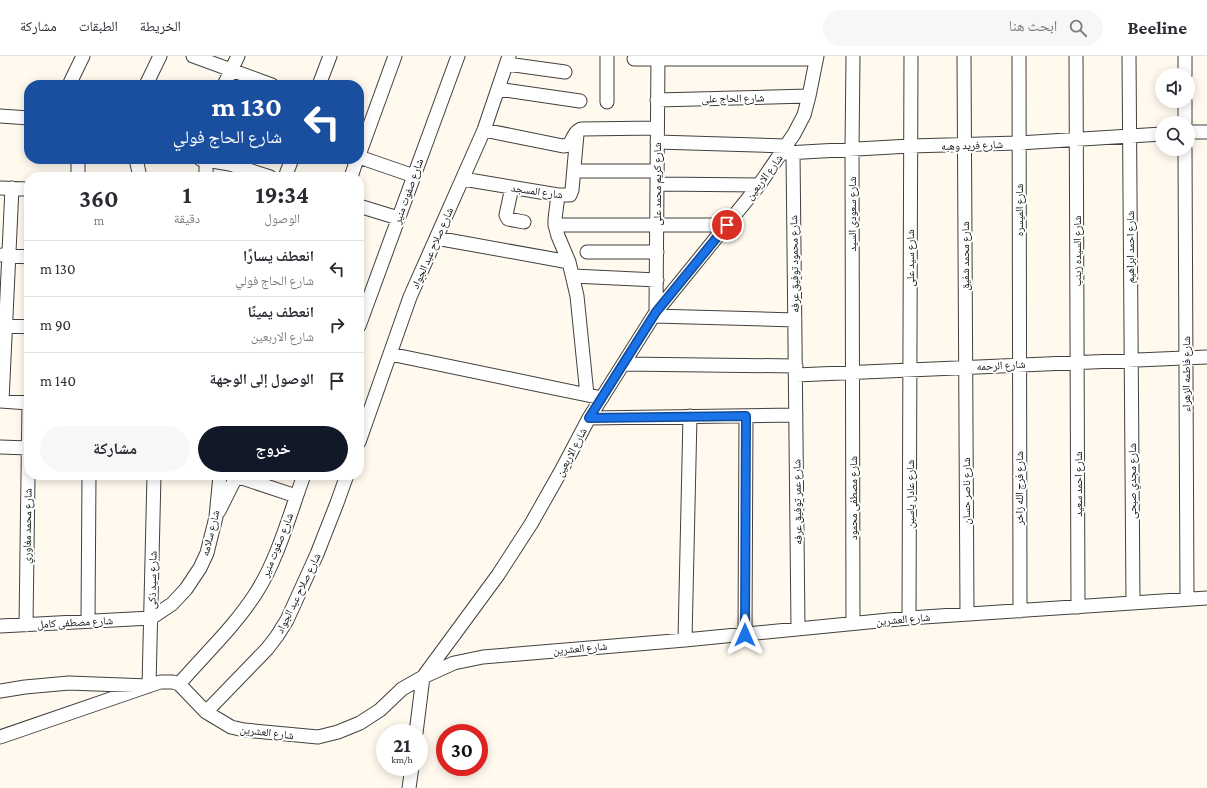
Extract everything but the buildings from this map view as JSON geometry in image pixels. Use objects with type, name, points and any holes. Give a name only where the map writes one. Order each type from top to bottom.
[{"type":"street","points":[[71,80],[83,56]]},
{"type":"street","points":[[148,80],[160,56]]},
{"type":"street","points":[[192,56],[257,80]]},
{"type":"street","points":[[226,80],[238,56]]},
{"type":"street","points":[[321,80],[330,56]]},
{"type":"street","points":[[364,141],[396,56]]},
{"type":"street","name":"شارع صفوت منير","points":[[364,312],[458,56]]},
{"type":"street","points":[[606,102],[607,56]]},
{"type":"street","name":"شارع سعودى السيد","points":[[852,372],[853,56]]},
{"type":"street","name":"شارع سيد على","points":[[910,370],[911,56]]},
{"type":"street","name":"شارع محمد شفيق","points":[[964,56],[966,367]]},
{"type":"street","name":"شارع الميسره","points":[[1019,56],[1019,364]]},
{"type":"street","name":"شارع السيده زينب","points":[[1076,56],[1077,362]]},
{"type":"street","name":"شارع احمد ابراهيم","points":[[1129,56],[1131,359]]},
{"type":"street","points":[[1185,56],[1185,68]]},
{"type":"street","points":[[634,59],[816,57]]},
{"type":"street","name":"شارع الاربعين","points":[[417,724],[423,677],[498,575],[531,524],[561,472],[589,418],[622,364],[655,314],[787,151],[804,115],[810,96],[816,57]]},
{"type":"street","name":"شارع كريم محمد على","points":[[655,314],[657,280],[658,58]]},
{"type":"street","points":[[508,60],[565,72]]},
{"type":"street","name":"شارع صلاح عبد الجواد","points":[[364,428],[410,297],[484,130],[508,60]]},
{"type":"street","points":[[498,89],[580,101]]},
{"type":"street","name":"شارع الحاج على","points":[[658,100],[810,96]]},
{"type":"street","points":[[0,116],[24,118]]},
{"type":"street","points":[[484,130],[563,146],[569,145],[578,130],[581,129],[657,128]]},
{"type":"street","name":"شارع المسجد","points":[[463,179],[570,195],[572,193],[578,130]]},
{"type":"street","points":[[1195,132],[1207,132]]},
{"type":"street","name":"شارع فريد وهبه","points":[[657,142],[787,151],[852,150],[910,146],[1019,143],[1155,134]]},
{"type":"street","name":"شارع محمود توفيق عرفه","points":[[787,151],[796,371]]},
{"type":"street","name":"شارع فاطمه الزهراء","points":[[1185,156],[1187,599]]},
{"type":"street","points":[[364,159],[414,176]]},
{"type":"street","points":[[230,164],[255,172]]},
{"type":"street","points":[[574,171],[759,185]]},
{"type":"street","points":[[512,187],[506,215],[508,219],[524,222]]},
{"type":"street","points":[[24,189],[6,188],[1,401],[24,403]]},
{"type":"street","points":[[558,194],[555,225],[569,262],[577,296],[587,395]]},
{"type":"street","points":[[364,208],[398,218]]},
{"type":"street","points":[[555,225],[727,225]]},
{"type":"street","points":[[436,238],[569,262]]},
{"type":"street","points":[[587,252],[657,252]]},
{"type":"street","points":[[5,255],[24,257]]},
{"type":"street","points":[[573,276],[657,280]]},
{"type":"street","points":[[655,314],[795,320]]},
{"type":"street","points":[[3,325],[24,327]]},
{"type":"street","points":[[390,354],[602,398]]},
{"type":"street","name":"شارع الرحمه","points":[[622,364],[852,372],[1131,359],[1207,357]]},
{"type":"street","name":"شارع مجدي صبحى","points":[[1131,359],[1133,603]]},
{"type":"street","name":"شارع احمد سعيد","points":[[1077,362],[1078,606]]},
{"type":"street","name":"شارع فرج الله زاخر","points":[[1019,364],[1020,610]]},
{"type":"street","name":"شارع ناصر حسان","points":[[966,367],[967,614]]},
{"type":"street","name":"شارع عادل ياسين","points":[[909,618],[910,370]]},
{"type":"street","name":"شارع عمر توفيق عرفه","points":[[796,371],[798,628]]},
{"type":"street","name":"شارع مصطفى محمود","points":[[852,372],[853,623]]},
{"type":"street","points":[[589,418],[796,415]]},
{"type":"street","points":[[685,640],[690,416]]},
{"type":"street","points":[[745,635],[746,416]]},
{"type":"street","points":[[0,447],[24,448]]},
{"type":"street","name":"شارع محمد مغاوري","points":[[26,625],[28,480]]},
{"type":"street","points":[[88,621],[89,480]]},
{"type":"street","name":"شارع سيد ذكى","points":[[149,686],[154,480]]},
{"type":"street","name":"شارع سلامه","points":[[151,618],[172,604],[186,589],[200,568],[212,537],[216,517],[220,480]]},
{"type":"street","points":[[216,517],[235,480]]},
{"type":"street","points":[[249,480],[296,496]]},
{"type":"street","name":"شارع صفوت منير","points":[[179,684],[242,614],[257,592],[271,567],[302,480]]},
{"type":"street","name":"شارع صلاح عبد الجواد","points":[[206,712],[267,649],[287,620],[338,503],[346,480]]},
{"type":"street","name":"شارع العشرين","points":[[179,684],[206,712],[231,727],[244,730],[318,737],[338,732],[360,723],[380,710],[402,689],[423,677],[454,664],[482,657],[745,635],[798,628],[909,618],[1207,598]]},
{"type":"street","name":"شارع مصطفى كامل","points":[[0,626],[151,618]]},
{"type":"street","points":[[0,737],[160,682],[179,684]]},
{"type":"street","points":[[0,691],[69,683],[149,686]]},
{"type":"street","points":[[410,788],[411,776]]},
{"type":"route","points":[[727,225],[656,312],[589,418],[746,416],[745,635]]}]
